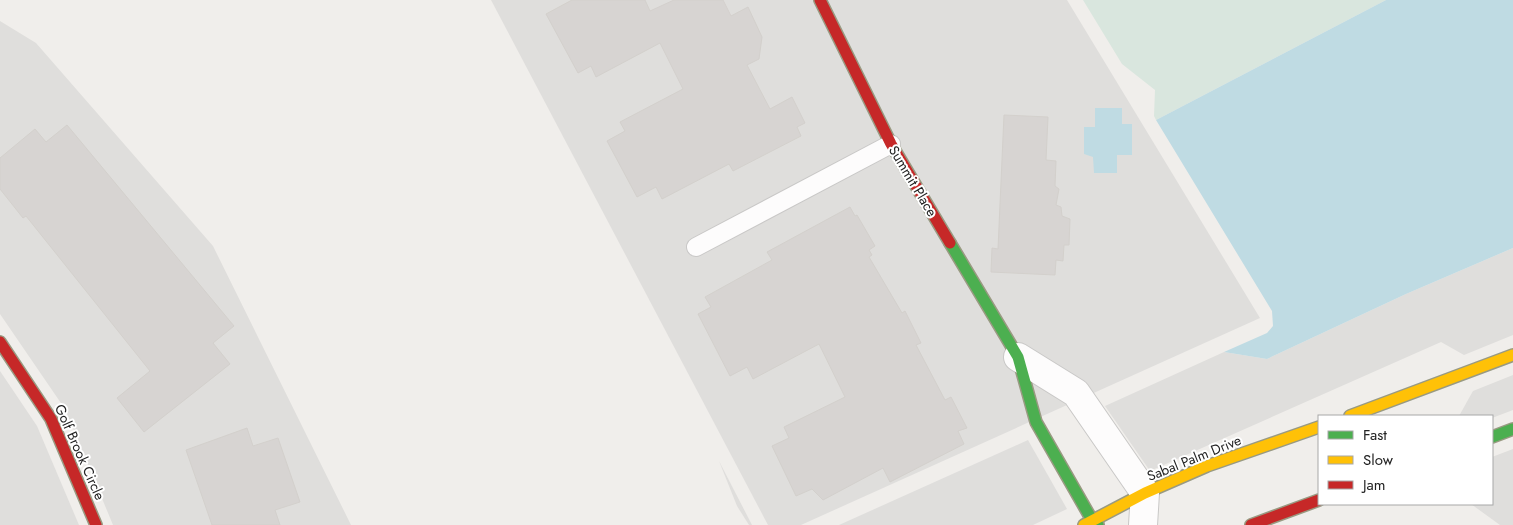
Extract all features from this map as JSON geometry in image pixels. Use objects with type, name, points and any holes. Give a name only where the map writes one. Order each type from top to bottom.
[{"type":"street","name":"Summit Place","points":[[820,0],[891,144],[1018,357],[1036,422],[1091,523]]},
{"type":"street","name":"Golf Brook Circle","points":[[0,342],[51,418],[96,525]]},
{"type":"street","points":[[1353,415],[1513,355]]},
{"type":"street","name":"Summit Place","points":[[1018,357],[1076,393],[1145,493]]},
{"type":"street","name":"Sabal Palm Drive","points":[[1091,523],[1145,493],[1207,466],[1318,427]]},
{"type":"street","points":[[1493,437],[1513,429]]},
{"type":"street","points":[[1143,525],[1145,493]]},
{"type":"street","points":[[1251,525],[1318,500]]},
{"type":"lane","points":[[696,247],[891,144]]},
{"type":"shaded area","points":[[491,0],[1067,0],[1260,318],[801,525],[768,525]]},
{"type":"shaded area","points":[[1083,0],[1386,0],[1156,120],[1154,116],[1155,90],[1122,64]]},
{"type":"shaded area","points":[[0,21],[36,43],[213,246],[351,525],[113,525],[65,409],[0,314]]},
{"type":"shaded area","points":[[1513,248],[1513,335],[1464,355],[1441,342],[1150,471],[1105,406],[1224,352],[1267,359],[1406,294]]},
{"type":"shaded area","points":[[0,371],[37,426],[79,525],[0,525]]},
{"type":"shaded area","points":[[1513,375],[1513,410],[1493,418],[1493,415],[1460,415],[1473,391]]},
{"type":"shaded area","points":[[1028,440],[1067,509],[1033,525],[839,525]]},
{"type":"shaded area","points":[[1513,449],[1513,525],[1500,525],[1472,505],[1493,505],[1493,457]]},
{"type":"shaded area","points":[[719,461],[752,525],[749,525],[737,506]]},
{"type":"water","points":[[1386,0],[1513,0],[1513,248],[1406,294],[1267,359],[1224,352],[1267,333],[1273,326],[1272,311],[1156,120]]},
{"type":"water","points":[[1095,108],[1122,108],[1122,124],[1132,124],[1132,155],[1117,155],[1117,173],[1094,173],[1093,157],[1084,154],[1084,127],[1095,127]]},
{"type":"building","points":[[572,0],[645,0],[650,11],[674,0],[723,0],[731,16],[748,7],[762,37],[759,59],[747,65],[770,109],[792,97],[805,123],[797,127],[801,136],[733,171],[729,164],[662,199],[656,187],[637,197],[607,141],[625,131],[620,122],[683,89],[660,43],[596,77],[591,66],[578,73],[546,14]]},
{"type":"building","points":[[1004,115],[1048,117],[1046,160],[1056,161],[1055,186],[1059,189],[1056,205],[1061,207],[1062,216],[1070,219],[1069,245],[1064,245],[1063,261],[1056,260],[1055,275],[991,272],[992,248],[998,249]]},
{"type":"building","points":[[67,125],[234,326],[213,343],[230,364],[144,432],[117,398],[150,371],[26,216],[23,218],[0,189],[0,158],[35,129],[46,142]]},
{"type":"building","points":[[850,207],[855,216],[857,215],[875,246],[869,250],[872,255],[869,257],[902,313],[905,311],[921,343],[916,345],[945,400],[951,397],[967,428],[958,431],[964,444],[890,482],[883,468],[823,500],[812,489],[796,496],[772,446],[789,438],[784,427],[845,397],[819,344],[753,379],[747,367],[730,376],[698,314],[711,307],[705,297],[772,260],[767,252]]},
{"type":"building","points":[[247,428],[253,446],[278,438],[300,502],[275,510],[280,525],[212,525],[186,450]]},
{"type":"traffic: fast","points":[[950,243],[1018,357],[1036,422],[1092,520],[1098,525]]},
{"type":"traffic: fast","points":[[1493,437],[1513,429]]},
{"type":"traffic: slow","points":[[1353,415],[1513,355]]},
{"type":"traffic: slow","points":[[1084,525],[1145,493],[1207,466],[1318,427]]},
{"type":"traffic: jam","points":[[820,0],[891,144],[950,243]]},
{"type":"traffic: jam","points":[[0,342],[51,419],[96,525]]},
{"type":"traffic: jam","points":[[1251,525],[1318,500]]}]
